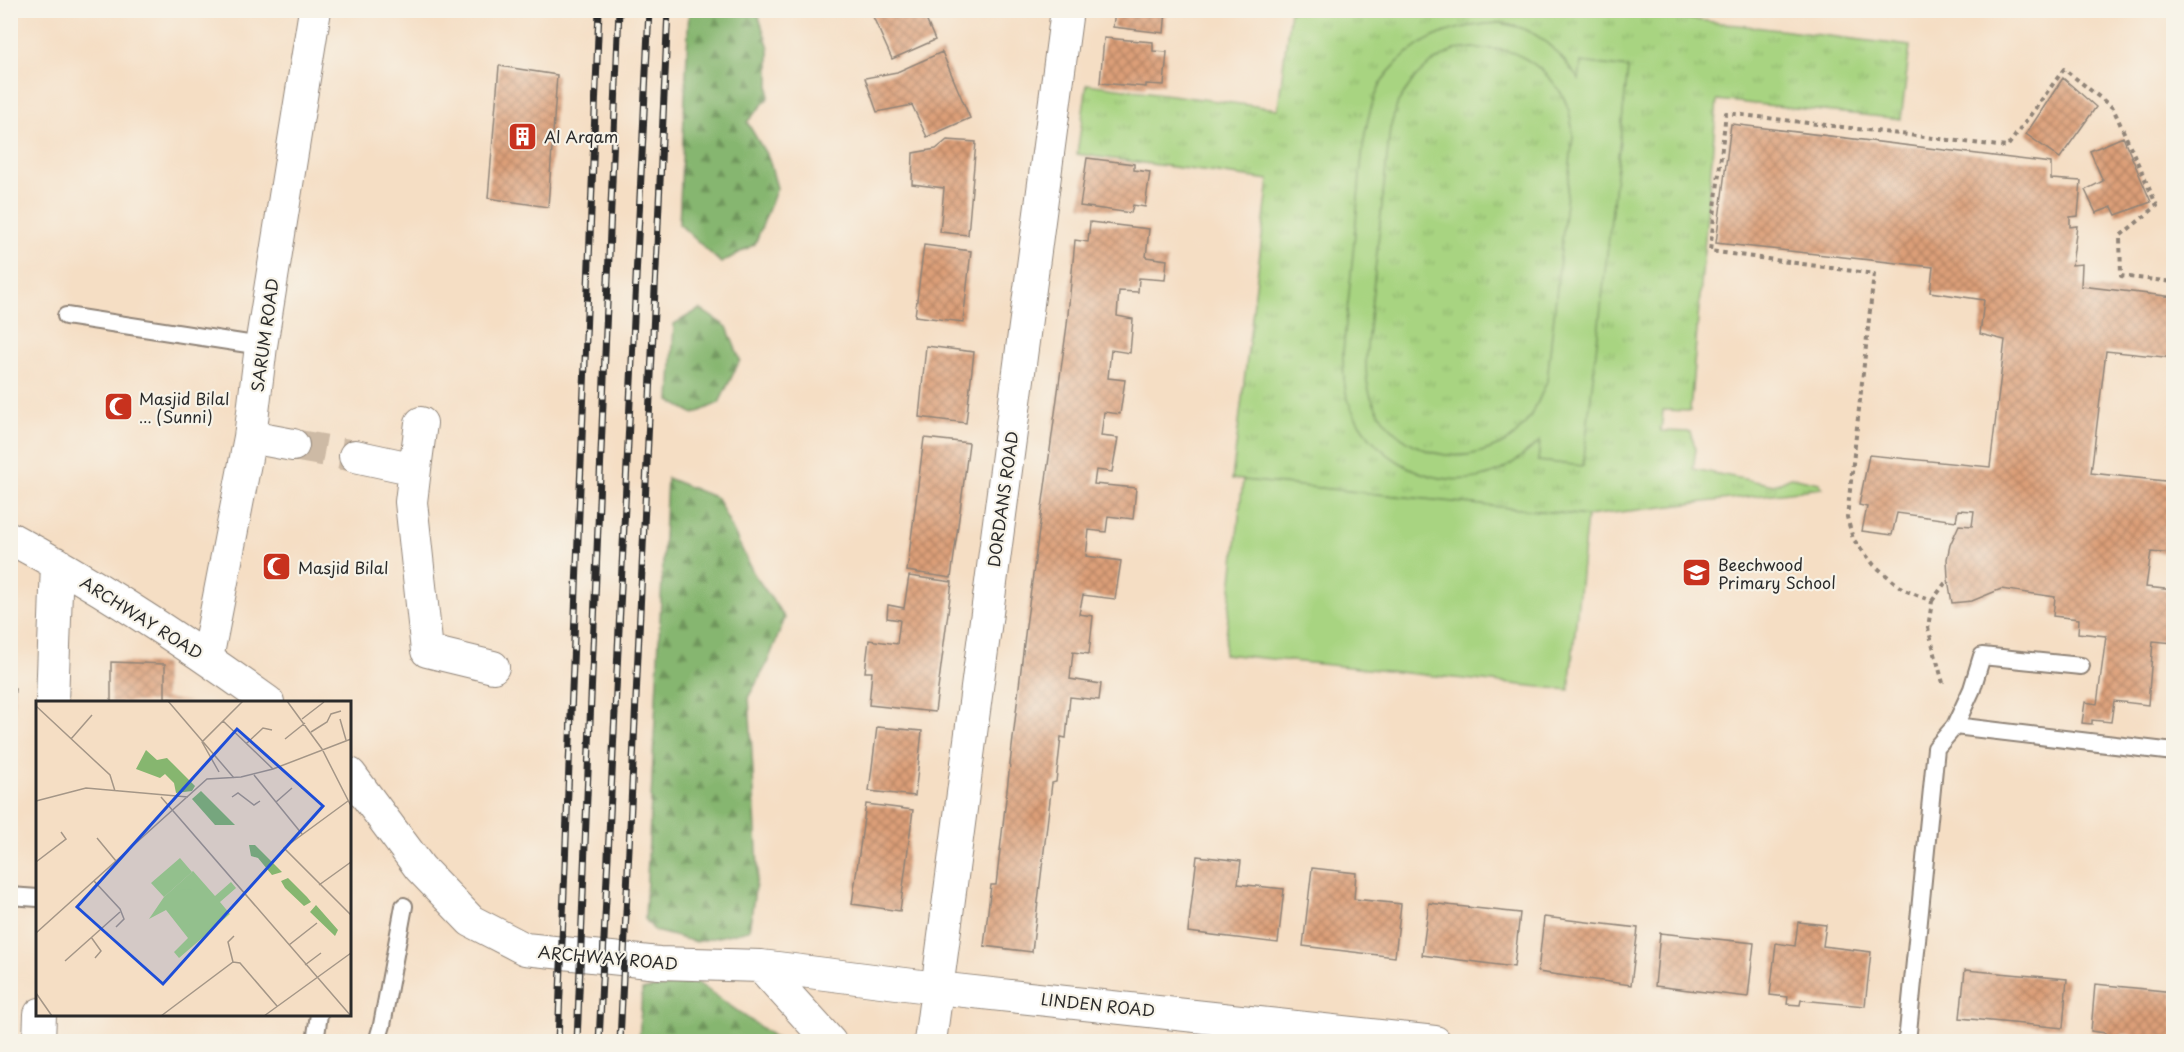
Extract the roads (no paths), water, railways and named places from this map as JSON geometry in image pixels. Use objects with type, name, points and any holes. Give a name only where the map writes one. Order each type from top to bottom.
[{"type":"street","name":"SARUM ROAD","points":[[207,659],[250,437],[261,346],[315,10]]},
{"type":"street","name":"DORDANS ROAD","points":[[930,1041],[1067,10]]},
{"type":"street","points":[[421,423],[411,502],[427,651],[493,667]]},
{"type":"street","points":[[250,437],[293,445]]},
{"type":"street","points":[[355,456],[415,469]]},
{"type":"street","name":"ARCHWAY ROAD","points":[[10,538],[57,563],[207,659],[267,701]]},
{"type":"street","points":[[52,701],[57,563]]},
{"type":"street","name":"ARCHWAY ROAD","points":[[351,783],[420,868],[471,921],[525,949],[659,963],[761,966]]},
{"type":"street","name":"LINDEN ROAD","points":[[761,966],[938,988],[1435,1041]]},
{"type":"street","points":[[761,966],[830,1041]]},
{"type":"street","points":[[39,1041],[40,1016]]},
{"type":"lane","points":[[66,316],[261,346]]},
{"type":"lane","points":[[1907,1041],[1936,748],[1955,726],[1972,689],[1982,656],[2081,666]]},
{"type":"lane","points":[[1955,726],[2174,752]]},
{"type":"lane","points":[[10,896],[36,898]]},
{"type":"lane","points":[[377,1041],[404,906]]},
{"type":"lane","points":[[315,1041],[319,1016]]},
{"type":"tunnel","points":[[293,445],[355,456]]},
{"type":"railway","points":[[558,1042],[599,10]]},
{"type":"railway","points":[[577,1042],[619,10]]},
{"type":"railway","points":[[599,1042],[649,10]]},
{"type":"railway","points":[[620,1042],[668,10]]},
{"type":"place","name":"Al Arqam","points":[[523,136]]},
{"type":"place","name":"Masjid Bilal ... (Sunni)","points":[[118,407]]},
{"type":"place","name":"Masjid Bilal","points":[[277,567]]},
{"type":"place","name":"Beechwood Primary School","points":[[1697,573]]}]
